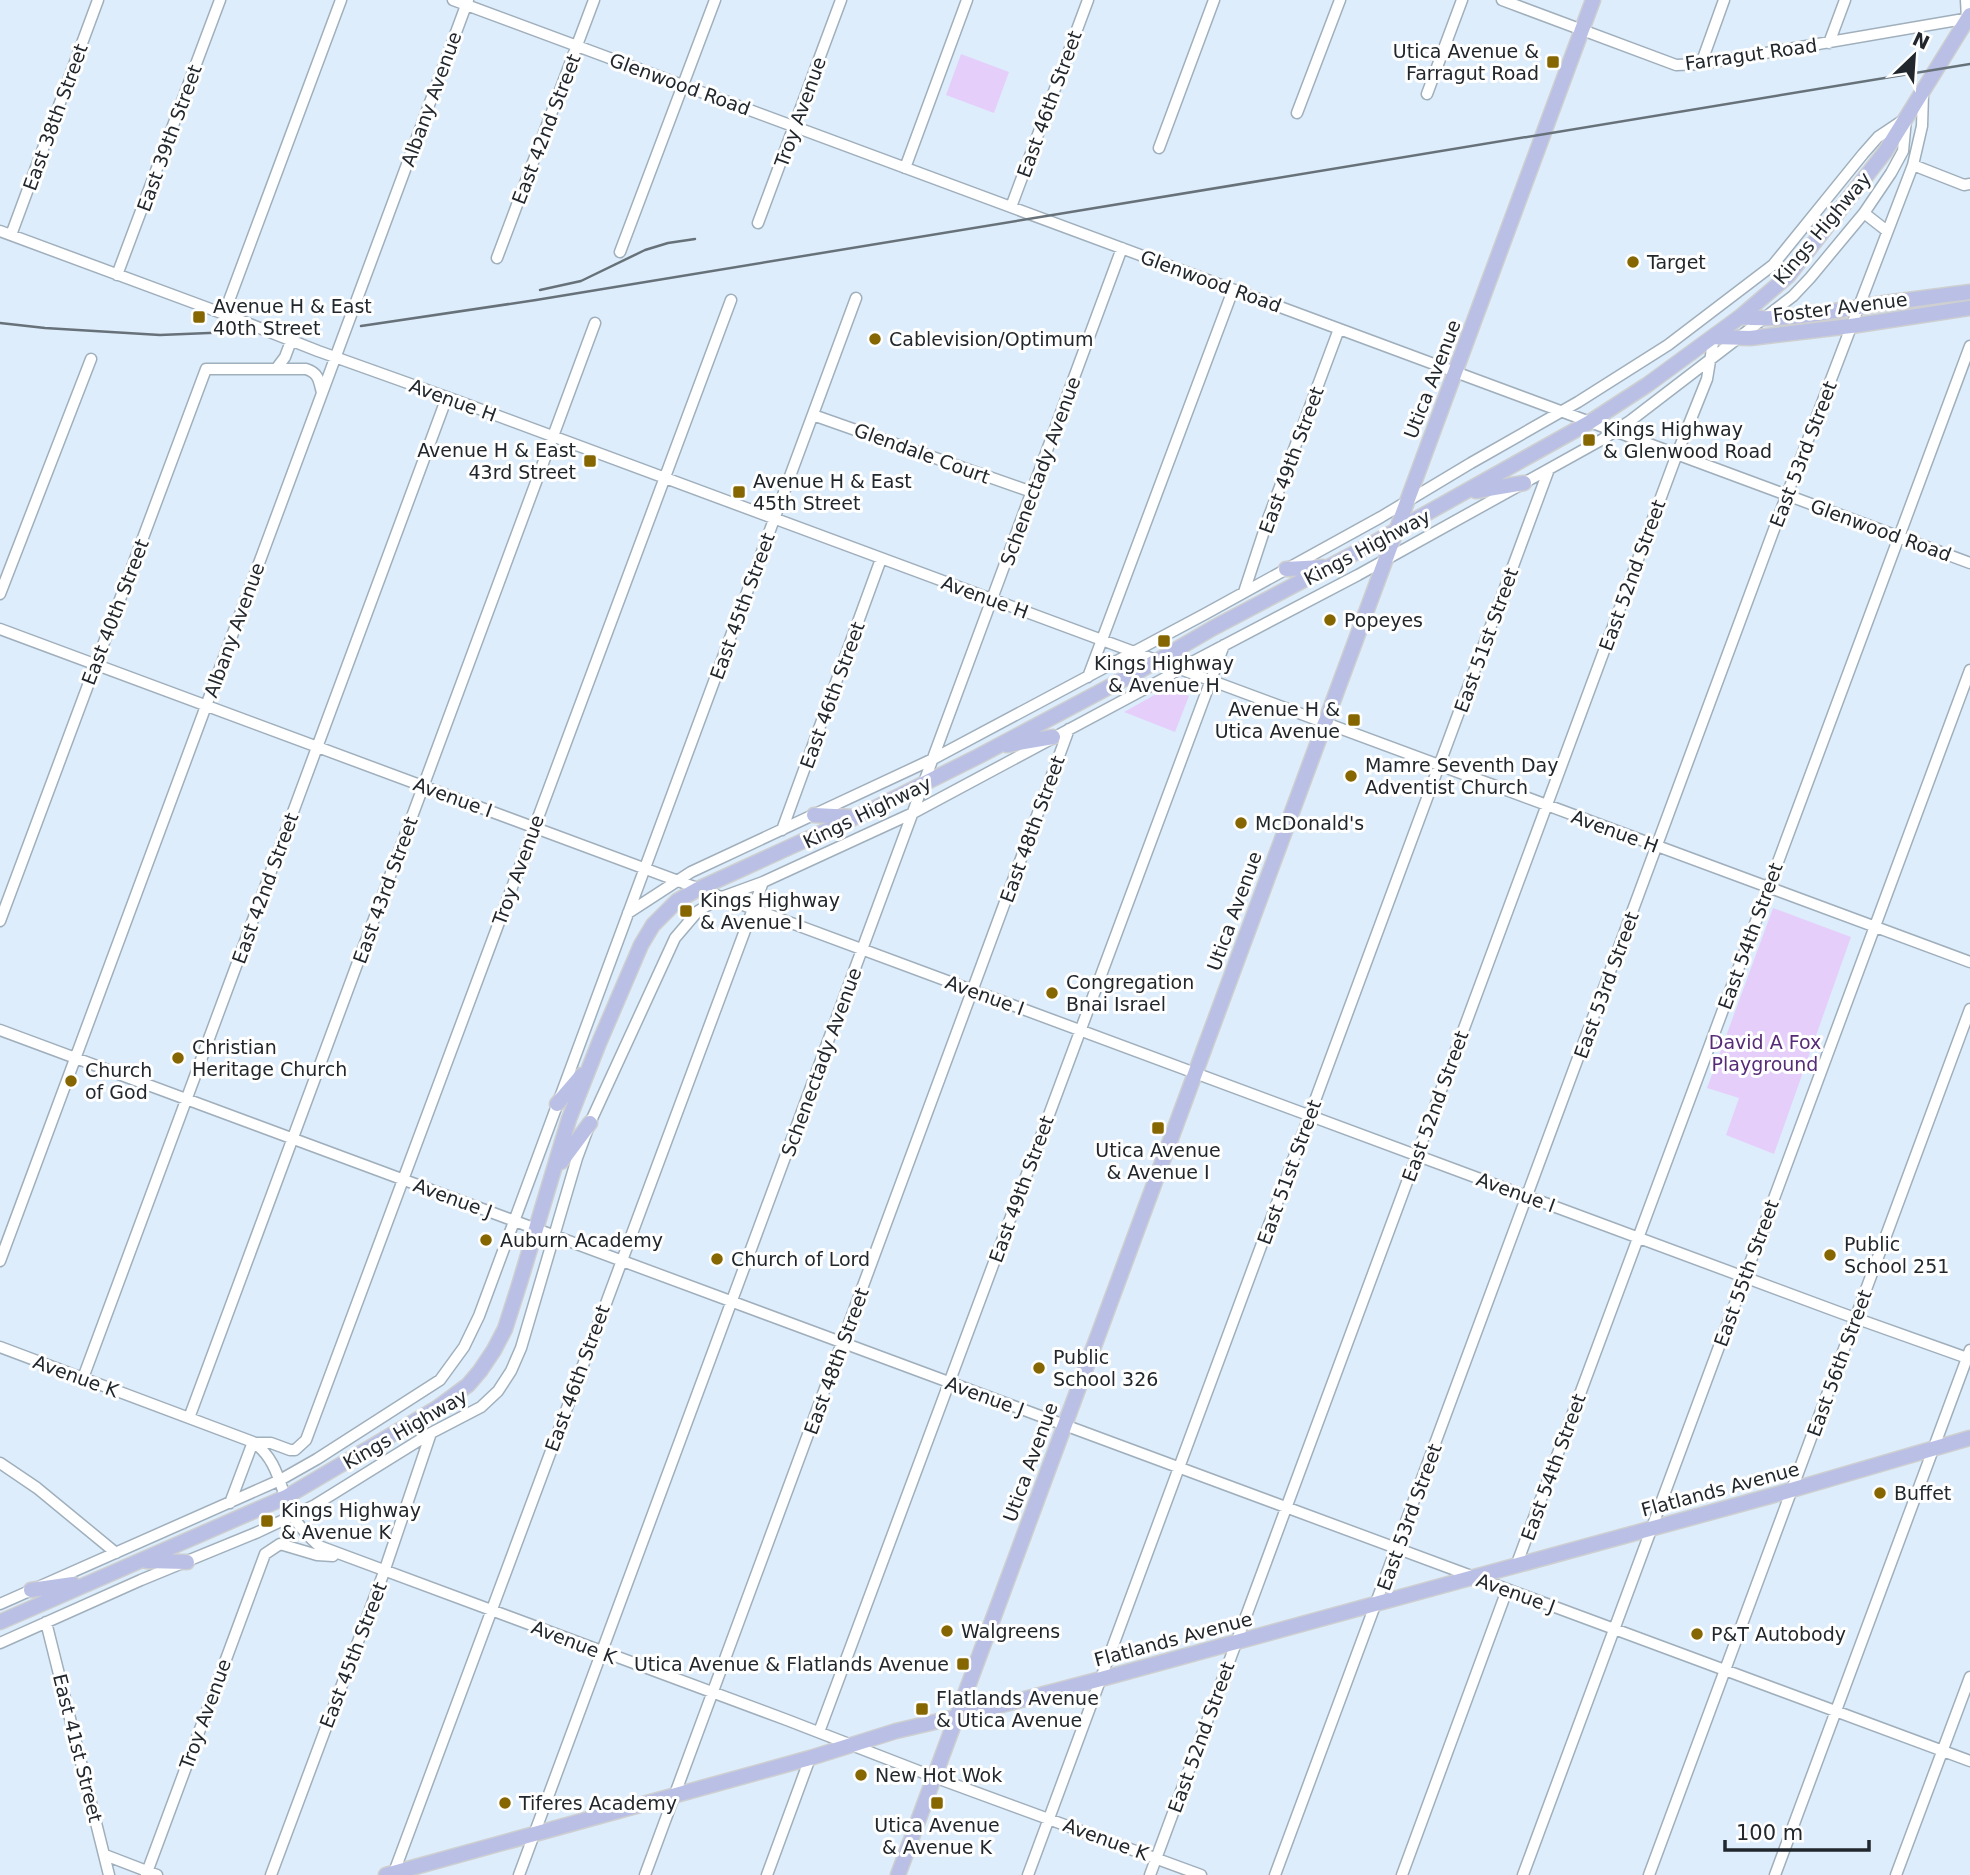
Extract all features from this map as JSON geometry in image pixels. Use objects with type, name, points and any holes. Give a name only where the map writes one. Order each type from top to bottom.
[{"type":"main road","name":"Utica Avenue","points":[[898,1875],[1593,0]]},
{"type":"main road","name":"Kings Highway","points":[[0,1622],[286,1497],[437,1408],[468,1385],[494,1350],[505,1329],[569,1119],[641,945],[653,925],[677,901],[856,817],[995,747],[1396,530],[1590,422],[1647,385],[1740,317],[1788,276],[1885,152],[1969,18]]},
{"type":"main road","name":"Foster Avenue","points":[[1740,317],[1790,318],[1970,292]]},
{"type":"main road","name":"Foster Avenue","points":[[1714,337],[1740,338],[1851,326],[1970,308]]},
{"type":"main road","points":[[1464,492],[1524,483]]},
{"type":"main road","points":[[1286,569],[1328,566]]},
{"type":"main road","points":[[995,747],[1054,737]]},
{"type":"main road","points":[[814,815],[856,817]]},
{"type":"main road","points":[[557,1104],[590,1066]]},
{"type":"main road","points":[[554,1172],[590,1123]]},
{"type":"main road","name":"Flatlands Avenue","points":[[391,1874],[810,1758],[911,1727],[1101,1679],[1516,1566],[1970,1438]]},
{"type":"main road","points":[[141,1561],[187,1562]]},
{"type":"main road","points":[[31,1590],[89,1583]]},
{"type":"street","name":"East 38th Street","points":[[6,232],[98,0]]},
{"type":"street","name":"East 39th Street","points":[[117,275],[220,0]]},
{"type":"street","points":[[224,314],[341,0]]},
{"type":"street","name":"Glenwood Road","points":[[453,0],[1970,563]]},
{"type":"street","name":"East 42nd Street","points":[[497,258],[594,0]]},
{"type":"street","points":[[620,252],[715,0]]},
{"type":"street","name":"Troy Avenue","points":[[758,223],[841,0]]},
{"type":"street","points":[[905,168],[967,0]]},
{"type":"street","name":"East 46th Street","points":[[1011,207],[1088,0]]},
{"type":"street","points":[[1159,148],[1214,0]]},
{"type":"street","points":[[1297,113],[1340,0]]},
{"type":"street","points":[[1427,94],[1462,0]]},
{"type":"street","name":"Farragut Road","points":[[1502,0],[1676,65],[1701,64],[1969,18]]},
{"type":"street","points":[[1701,64],[1724,0]]},
{"type":"street","points":[[1829,43],[1845,0]]},
{"type":"street","points":[[1966,0],[1969,18]]},
{"type":"street","name":"Albany Avenue","points":[[0,1261],[467,3]]},
{"type":"street","name":"East 53rd Street","points":[[1275,1875],[1787,495],[1913,165],[1922,126],[1923,93]]},
{"type":"street","name":"Kings Highway","points":[[0,1643],[293,1515],[431,1433],[481,1407],[498,1391],[521,1348],[577,1158],[590,1123],[675,938],[698,911],[913,813],[1385,560],[1616,432],[1793,296],[1810,278],[1884,186],[1903,151],[1906,119]]},
{"type":"street","name":"Kings Highway","points":[[0,1604],[280,1480],[440,1380],[464,1347],[479,1316],[628,913],[676,880],[933,759],[1088,677],[1406,502],[1562,412],[1668,345],[1773,265],[1863,154],[1878,138],[1906,119]]},
{"type":"street","points":[[1913,165],[1965,185],[1970,184]]},
{"type":"street","points":[[1864,213],[1888,231]]},
{"type":"street","name":"Avenue H","points":[[6,232],[291,341],[1970,962]]},
{"type":"street","name":"Schenectady Avenue","points":[[519,1875],[1122,248]]},
{"type":"street","points":[[1088,677],[1233,290]]},
{"type":"street","name":"East 45th Street","points":[[628,913],[856,298]]},
{"type":"street","name":"Troy Avenue","points":[[306,1440],[730,300]]},
{"type":"street","name":"East 43rd Street","points":[[189,1418],[595,323]]},
{"type":"street","name":"East 49th Street","points":[[1244,592],[1268,519],[1339,329]]},
{"type":"street","name":"East 52nd Street","points":[[1150,1875],[1676,454],[1707,379],[1714,337]]},
{"type":"street","points":[[276,369],[285,357],[291,341]]},
{"type":"street","name":"East 54th Street","points":[[1516,1566],[1970,346]]},
{"type":"street","points":[[0,594],[91,359]]},
{"type":"street","name":"East 40th Street","points":[[0,921],[206,369],[306,369],[318,376],[322,394]]},
{"type":"street","name":"East 42nd Street","points":[[83,1378],[446,397]]},
{"type":"street","name":"Glendale Court","points":[[813,415],[1032,492]]},
{"type":"street","name":"East 51st Street","points":[[1028,1875],[1549,469]]},
{"type":"street","name":"East 46th Street","points":[[782,830],[881,559]]},
{"type":"street","name":"Avenue I","points":[[0,629],[1856,1318],[1969,1356]]},
{"type":"street","name":"East 49th Street","points":[[819,1732],[1224,645]]},
{"type":"street","name":"East 55th Street","points":[[1523,1875],[1970,670]]},
{"type":"street","name":"East 48th Street","points":[[645,1875],[1069,729]]},
{"type":"street","name":"East 46th Street","points":[[391,1874],[763,882]]},
{"type":"street","name":"East 56th Street","points":[[1649,1875],[1970,1009]]},
{"type":"street","name":"Avenue J","points":[[0,1030],[1970,1761]]},
{"type":"street","name":"Avenue K","points":[[0,1347],[253,1442],[265,1450],[293,1515],[319,1546],[1201,1875]]},
{"type":"street","points":[[1775,1875],[1969,1356]]},
{"type":"street","name":"East 45th Street","points":[[271,1875],[384,1572],[431,1433]]},
{"type":"street","points":[[230,1503],[253,1442],[271,1443],[295,1450],[306,1440],[317,1459]]},
{"type":"street","points":[[0,1463],[47,1496],[116,1553]]},
{"type":"street","name":"Troy Avenue","points":[[150,1874],[265,1553],[280,1544],[317,1555],[346,1557]]},
{"type":"street","points":[[1402,1875],[1507,1590]]},
{"type":"street","name":"East 41st Street","points":[[46,1622],[109,1875]]},
{"type":"street","points":[[1896,1875],[1970,1677]]},
{"type":"street","points":[[766,1875],[810,1758]]},
{"type":"street","points":[[105,1855],[150,1874]]},
{"type":"green space","points":[[961,54],[1009,72],[994,113],[946,95]]},
{"type":"green space","points":[[1167,688],[1189,696],[1175,732],[1124,712]]},
{"type":"green space","name":"David A Fox Playground","points":[[1773,908],[1851,937],[1774,1154],[1726,1135],[1739,1098],[1707,1088]]},
{"type":"railway","points":[[361,326],[536,300],[1970,64]]},
{"type":"railway","points":[[540,290],[581,281],[645,250],[695,239]]},
{"type":"railway","points":[[0,323],[160,335],[233,332]]},
{"type":"place","name":"Utica Avenue & Farragut Road","points":[[1553,62]]},
{"type":"place","name":"Target","points":[[1633,262]]},
{"type":"place","name":"Avenue H & East 40th Street","points":[[199,317]]},
{"type":"place","name":"Cablevision/Optimum","points":[[875,339]]},
{"type":"place","name":"Kings Highway & Glenwood Road","points":[[1589,440]]},
{"type":"place","name":"Avenue H & East 43rd Street","points":[[590,461]]},
{"type":"place","name":"Avenue H & East 45th Street","points":[[739,492]]},
{"type":"place","name":"Popeyes","points":[[1330,620]]},
{"type":"place","name":"Kings Highway & Avenue H","points":[[1164,641]]},
{"type":"place","name":"Avenue H & Utica Avenue","points":[[1354,720]]},
{"type":"place","name":"Mamre Seventh Day Adventist Church","points":[[1351,776]]},
{"type":"place","name":"McDonald's","points":[[1241,823]]},
{"type":"place","name":"Kings Highway & Avenue I","points":[[686,911]]},
{"type":"place","name":"Congregation Bnai Israel","points":[[1052,993]]},
{"type":"place","name":"Christian Heritage Church","points":[[178,1058]]},
{"type":"place","name":"Church of God","points":[[71,1081]]},
{"type":"place","name":"Utica Avenue & Avenue I","points":[[1158,1128]]},
{"type":"place","name":"Auburn Academy","points":[[486,1240]]},
{"type":"place","name":"Public School 251","points":[[1830,1255]]},
{"type":"place","name":"Church of Lord","points":[[717,1259]]},
{"type":"place","name":"Public School 326","points":[[1039,1368]]},
{"type":"place","name":"Buffet","points":[[1880,1493]]},
{"type":"place","name":"Kings Highway & Avenue K","points":[[267,1521]]},
{"type":"place","name":"Walgreens","points":[[947,1631]]},
{"type":"place","name":"P&T Autobody","points":[[1697,1634]]},
{"type":"place","name":"Utica Avenue & Flatlands Avenue","points":[[963,1664]]},
{"type":"place","name":"Flatlands Avenue & Utica Avenue","points":[[922,1709]]},
{"type":"place","name":"New Hot Wok","points":[[861,1775]]},
{"type":"place","name":"Tiferes Academy","points":[[505,1803]]},
{"type":"place","name":"Utica Avenue & Avenue K","points":[[937,1803]]}]
